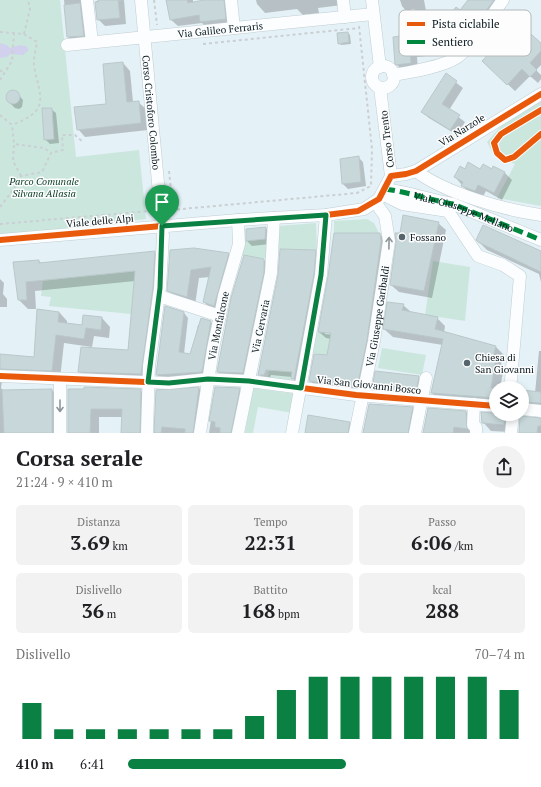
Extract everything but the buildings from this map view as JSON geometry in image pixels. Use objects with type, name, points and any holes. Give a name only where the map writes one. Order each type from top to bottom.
[{"type":"street","points":[[87,0],[92,42]]},
{"type":"street","name":"Corso Cristoforo Colombo","points":[[141,0],[162,226],[159,296],[148,382],[147,433]]},
{"type":"street","points":[[232,0],[234,28]]},
{"type":"street","points":[[343,0],[350,16]]},
{"type":"street","points":[[372,0],[380,67]]},
{"type":"street","points":[[496,10],[503,0]]},
{"type":"street","name":"Via Galileo Ferraris","points":[[67,45],[373,14]]},
{"type":"street","points":[[393,75],[432,66],[458,56]]},
{"type":"street","points":[[380,67],[390,69],[393,75],[392,84],[387,88],[380,88],[374,84],[372,78],[374,71],[380,67]]},
{"type":"street","name":"Corso Trento","points":[[380,88],[391,176],[381,195]]},
{"type":"street","name":"Via Narzole","points":[[391,176],[416,171],[541,94]]},
{"type":"street","points":[[416,171],[427,180],[475,198],[525,213],[541,215]]},
{"type":"street","name":"Viale Giuseppe Mellano","points":[[381,195],[407,192],[439,202],[453,204],[541,240]]},
{"type":"street","points":[[381,195],[402,204],[448,212],[478,256],[503,265],[520,276],[511,380]]},
{"type":"street","name":"Viale delle Alpi","points":[[0,240],[238,220],[326,215],[358,211],[381,195]]},
{"type":"street","name":"Via Giuseppe Garibaldi","points":[[355,433],[386,271],[389,242],[381,195]]},
{"type":"street","points":[[292,433],[321,275],[326,215]]},
{"type":"street","name":"Via Cervaria","points":[[238,433],[271,273],[274,218]]},
{"type":"street","name":"Via Monfalcone","points":[[200,433],[208,379],[220,316],[239,244],[238,220]]},
{"type":"street","points":[[159,296],[220,316]]},
{"type":"street","points":[[0,376],[0,383]]},
{"type":"street","name":"Via San Giovanni Bosco","points":[[0,376],[60,380],[169,383],[208,379],[249,381],[301,388],[489,405]]},
{"type":"street","points":[[415,433],[426,378]]},
{"type":"street","points":[[60,380],[60,433]]},
{"type":"street","points":[[474,404],[473,425],[476,427],[476,433]]},
{"type":"street","points":[[529,410],[541,411]]},
{"type":"street","points":[[511,433],[512,421]]},
{"type":"path","points":[[24,34],[30,9],[28,0]]},
{"type":"path","points":[[0,224],[357,193],[371,186],[372,149],[359,28],[350,16]]},
{"type":"path","points":[[200,44],[359,28]]},
{"type":"path","points":[[0,32],[24,34],[37,42],[34,65],[41,93],[40,105],[34,114],[26,120],[12,125]]},
{"type":"path","points":[[0,80],[3,73],[10,66],[14,34]]},
{"type":"path","points":[[0,70],[3,73]]},
{"type":"path","points":[[0,115],[12,125],[14,144],[13,161],[21,176]]},
{"type":"path","points":[[14,144],[44,148],[51,153],[63,150],[62,135],[75,135],[83,142]]},
{"type":"path","points":[[21,176],[42,172],[51,153]]},
{"type":"path","points":[[169,163],[173,209]]},
{"type":"path","points":[[0,206],[16,186],[21,176]]},
{"type":"green space","name":"Parco Comunale Silvana Allasia","points":[[0,0],[60,0],[76,157],[139,150],[146,219],[0,236]]},
{"type":"green space","points":[[541,99],[541,206],[497,198],[515,164],[494,155],[487,142],[501,126]]},
{"type":"green space","points":[[367,219],[374,223],[379,233],[334,233],[334,221]]},
{"type":"green space","points":[[316,223],[317,250],[278,249],[279,226]]},
{"type":"green space","points":[[269,239],[267,259],[240,255],[244,241]]},
{"type":"green space","points":[[433,261],[470,267],[465,321],[425,315]]},
{"type":"green space","points":[[135,271],[131,314],[49,306],[51,297],[41,296],[43,281]]},
{"type":"green space","points":[[313,332],[331,333],[327,355],[311,353]]},
{"type":"green space","points":[[382,348],[426,355],[422,375],[378,368]]},
{"type":"green space","points":[[269,370],[292,372],[290,382],[267,380]]},
{"type":"green space","points":[[253,388],[296,394],[293,413],[258,407],[253,433],[245,433]]},
{"type":"water","points":[[0,43],[7,45],[10,48],[20,45],[26,46],[29,50],[23,55],[10,54],[7,57],[0,58]]},
{"type":"marked path","points":[[385,189],[453,204],[541,240]]},
{"type":"cycle path","points":[[0,240],[162,226],[326,215],[358,211],[379,199],[391,176],[416,171],[541,94]]},
{"type":"cycle path","points":[[541,110],[501,134],[494,143],[497,153],[505,160],[514,157],[541,134]]},
{"type":"cycle path","points":[[0,376],[169,383],[208,379],[249,381],[356,395],[489,405]]},
{"type":"place","name":"Fossano","points":[[402,237]]},
{"type":"place","name":"Chiesa di San Giovanni","points":[[467,363]]},
{"type":"route","points":[[326,215],[321,275],[301,388],[249,381],[208,379],[169,383],[148,382],[160,288],[163,236],[162,226],[326,215]]}]
